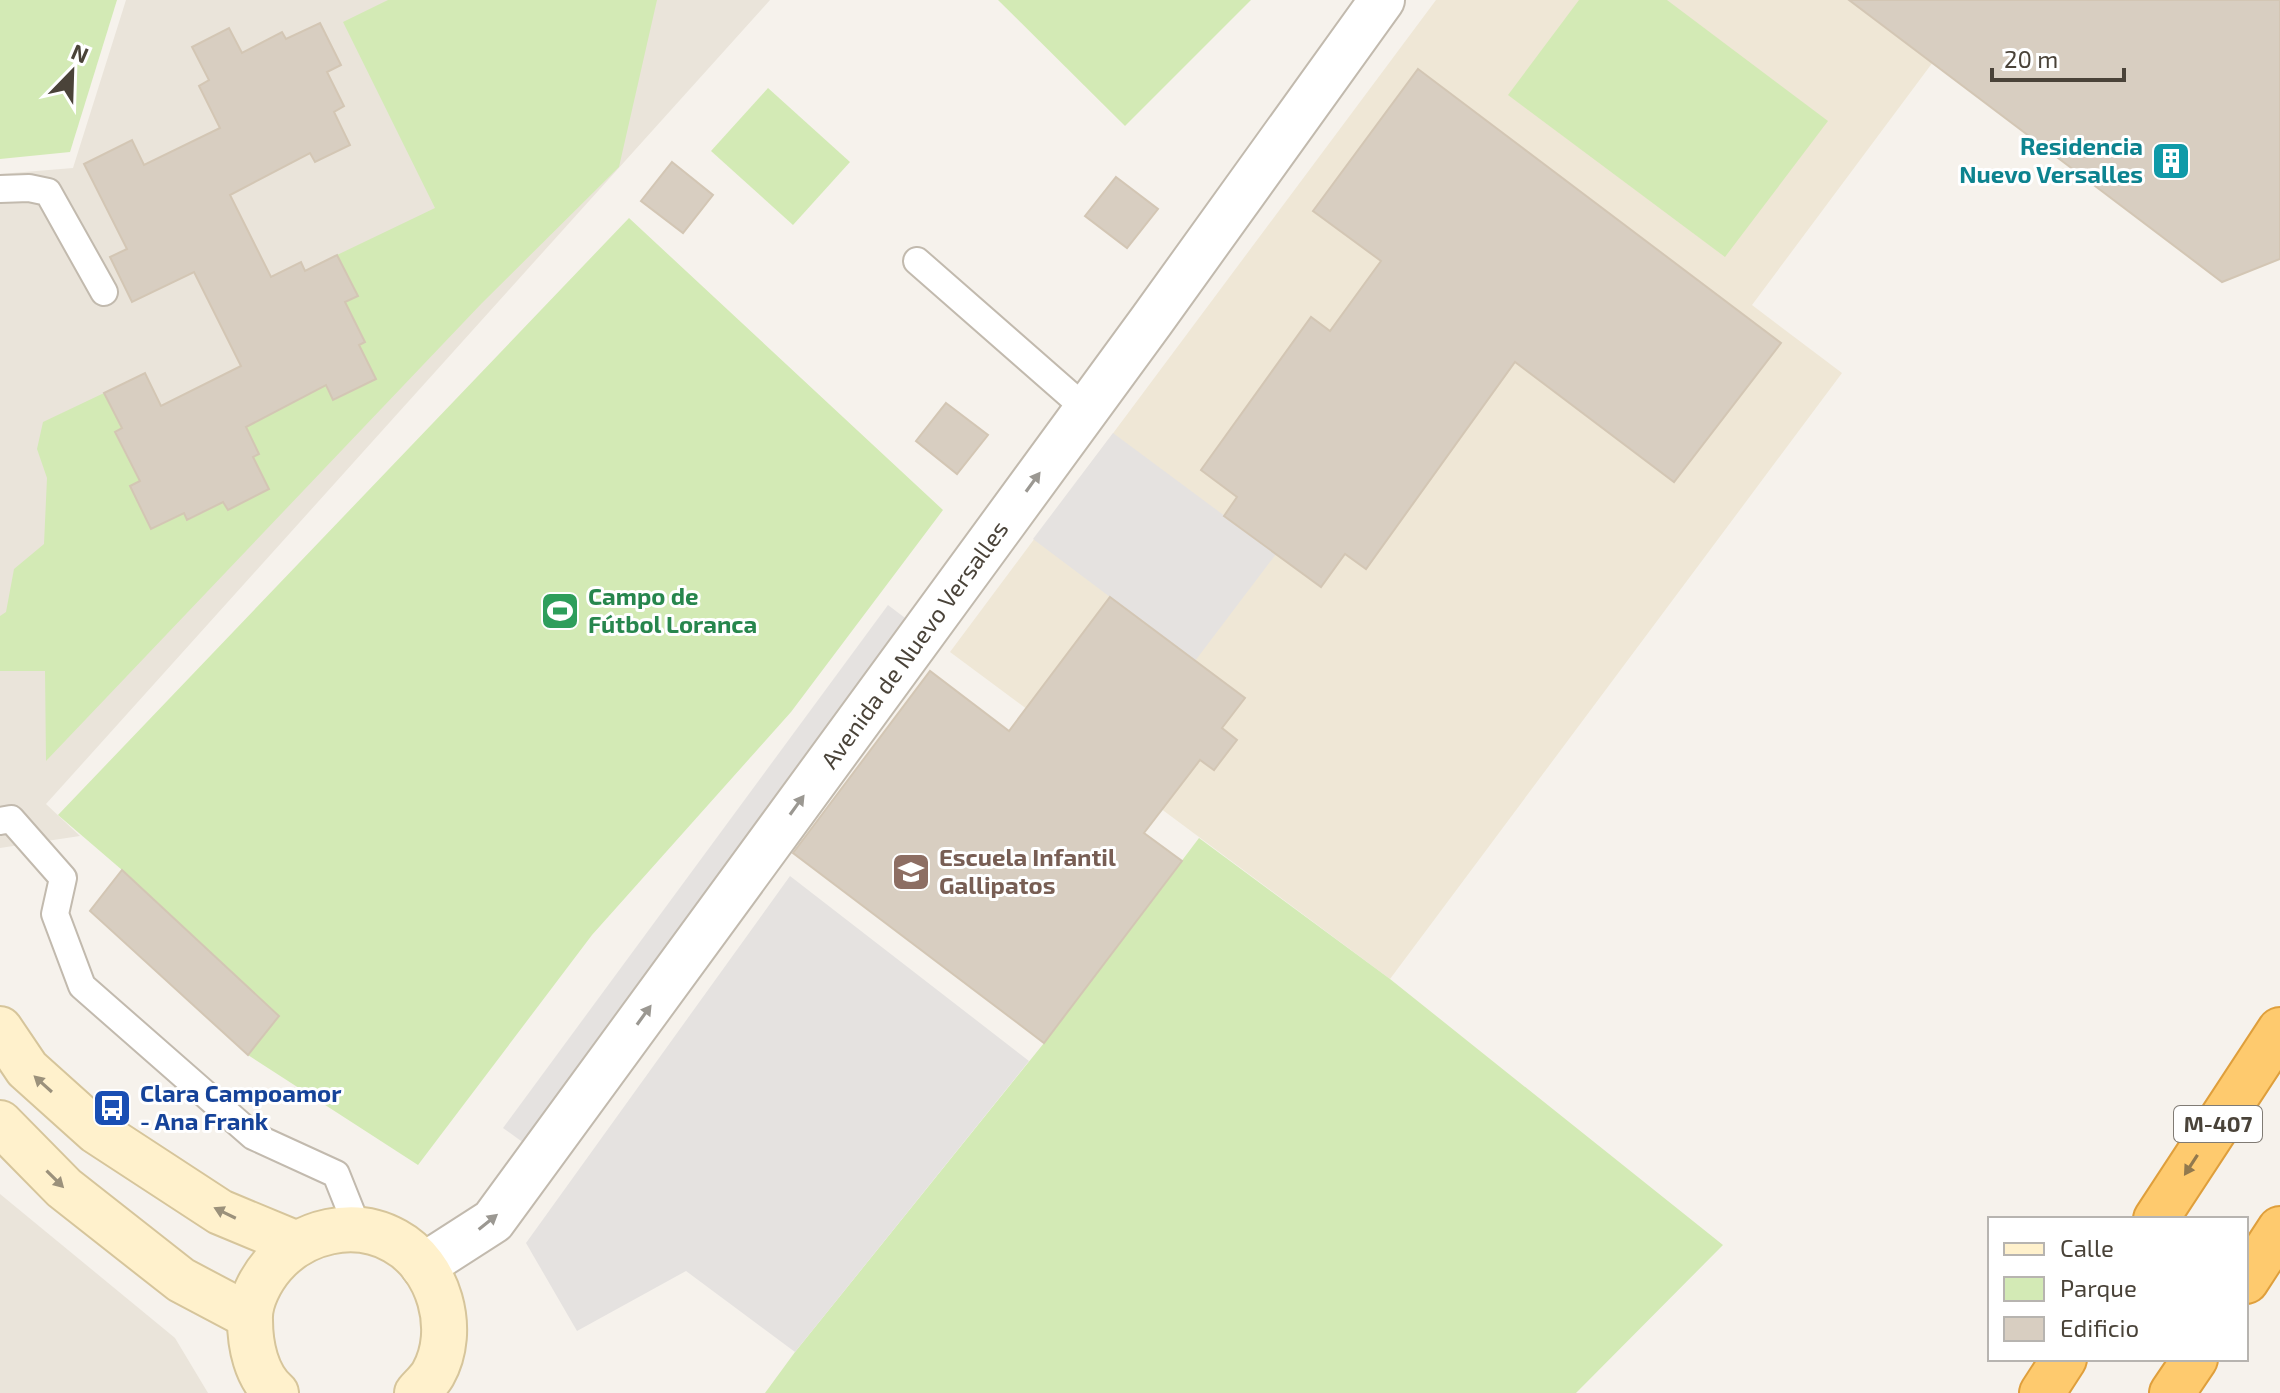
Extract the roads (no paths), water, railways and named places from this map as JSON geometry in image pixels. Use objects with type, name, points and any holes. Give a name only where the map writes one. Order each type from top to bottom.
[{"type":"highway","name":"M-407","points":[[2157,1217],[2280,1030]]},
{"type":"highway","points":[[2248,1278],[2280,1229]]},
{"type":"highway","points":[[2042,1393],[2063,1361]]},
{"type":"highway","points":[[2172,1393],[2194,1361]]},
{"type":"main road","points":[[0,1029],[27,1069],[96,1131],[220,1212],[297,1244]]},
{"type":"main road","points":[[0,1123],[64,1188],[181,1280],[249,1316]]},
{"type":"main road","points":[[272,1391],[253,1354],[249,1316],[261,1279],[286,1250],[297,1244],[320,1233],[358,1229],[395,1241],[423,1266],[442,1300],[445,1338],[435,1387]]},
{"type":"street","name":"Avenida de Nuevo Versalles","points":[[423,1266],[493,1221],[1087,410],[1382,0]]},
{"type":"lane","points":[[0,189],[29,188],[48,192],[104,292]]},
{"type":"lane","points":[[917,261],[1087,410]]},
{"type":"lane","points":[[0,821],[11,819],[63,878],[55,914],[82,986],[253,1136],[336,1174],[358,1229]]},
{"type":"place","name":"Residencia Nuevo Versalles","points":[[2171,161]]},
{"type":"place","name":"Campo de Fútbol Loranca","points":[[560,611]]},
{"type":"place","name":"Escuela Infantil Gallipatos","points":[[911,872]]},
{"type":"place","name":"Clara Campoamor - Ana Frank","points":[[112,1108]]}]
